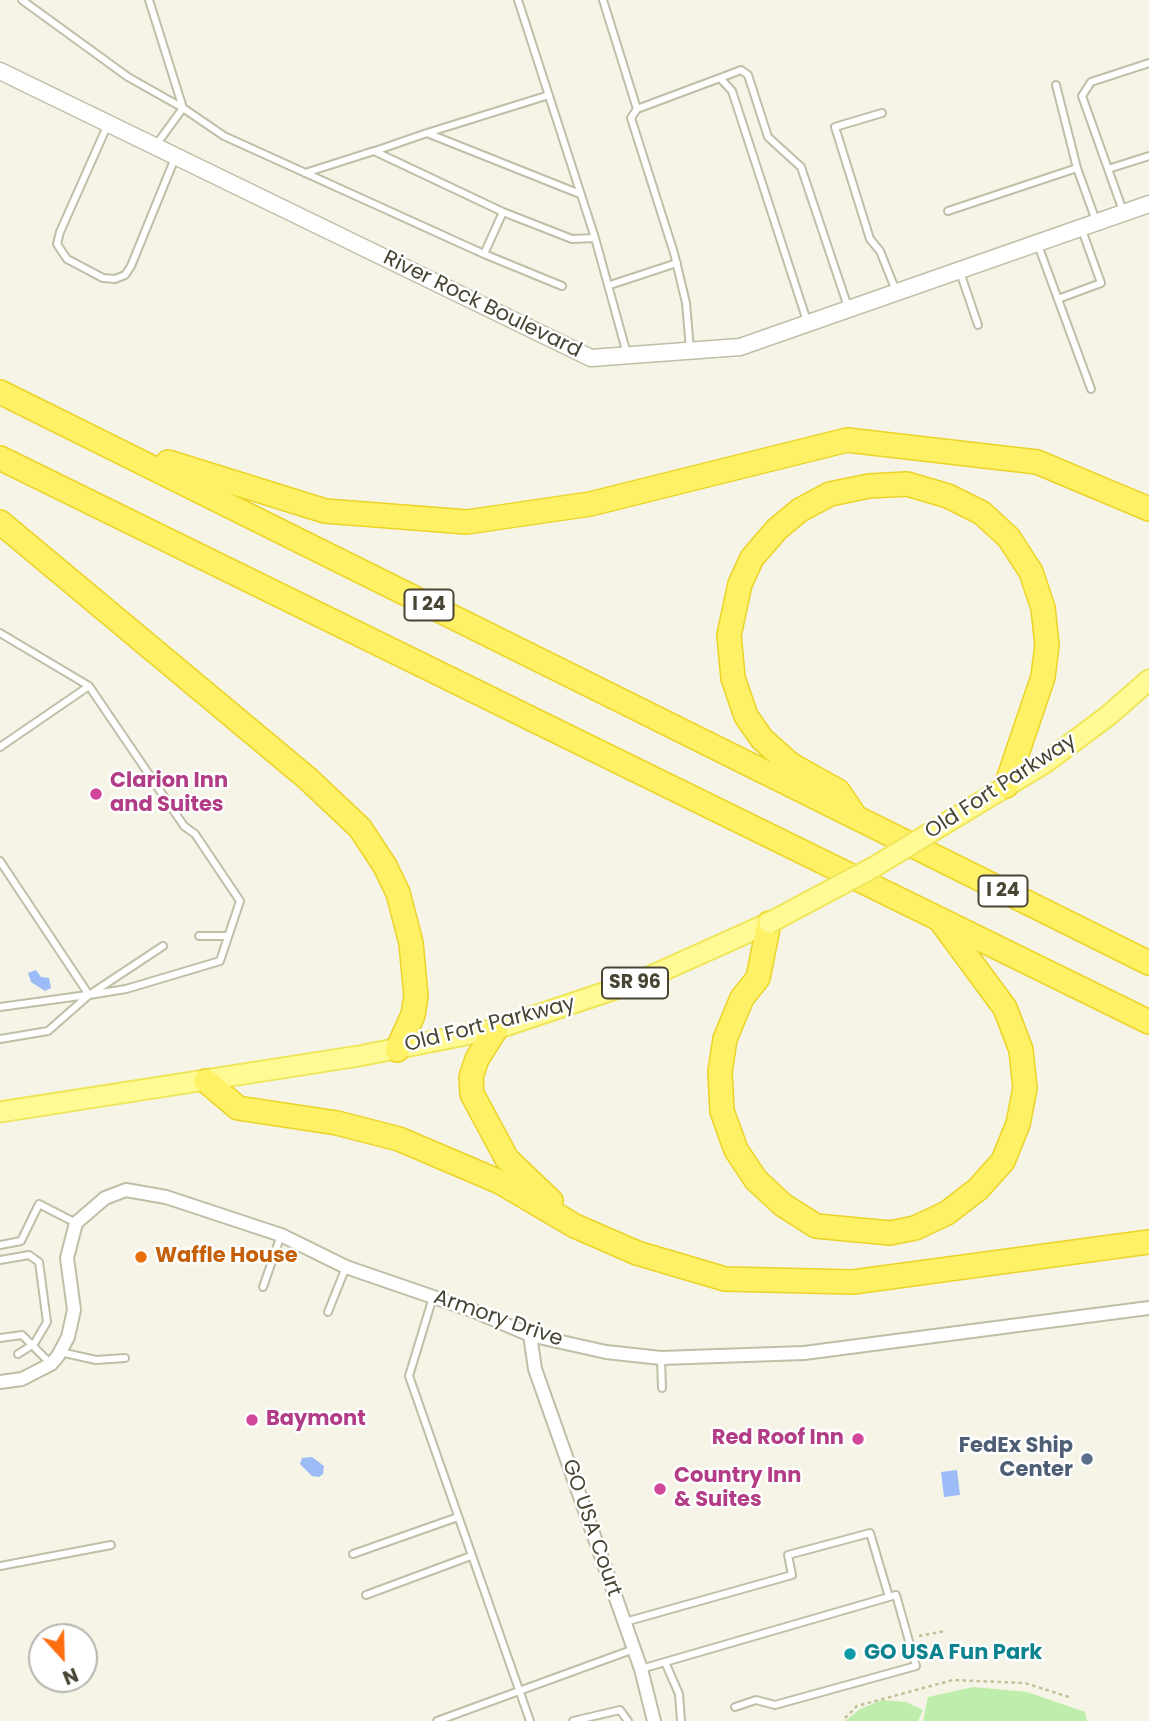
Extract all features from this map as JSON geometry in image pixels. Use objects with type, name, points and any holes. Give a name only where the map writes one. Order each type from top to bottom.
[{"type":"highway","name":"I 24","points":[[0,392],[1149,963]]},
{"type":"highway","points":[[102,441],[325,511],[467,522],[590,504],[847,440],[1037,462],[1147,509]]},
{"type":"highway","name":"I 24","points":[[0,458],[342,628],[936,915],[1149,1022]]},
{"type":"highway","points":[[857,819],[838,791],[790,764],[762,739],[746,716],[733,678],[730,646],[733,611],[740,584],[752,558],[777,529],[800,510],[830,494],[869,486],[907,485],[948,496],[982,513],[1009,538],[1031,572],[1043,608],[1047,645],[1043,677],[1006,786]]},
{"type":"highway","points":[[0,522],[307,778],[360,828],[385,866],[397,893],[411,943],[416,996],[413,1015],[397,1050]]},
{"type":"highway","points":[[769,923],[758,978],[742,998],[733,1018],[725,1039],[720,1072],[723,1111],[736,1150],[756,1180],[783,1205],[816,1226],[890,1233],[915,1228],[947,1213],[978,1189],[1003,1161],[1018,1124],[1025,1088],[1021,1050],[1005,1008],[936,915]]},
{"type":"highway","points":[[496,1028],[477,1059],[471,1077],[472,1094],[507,1159],[552,1203],[638,1253]]},
{"type":"highway","points":[[206,1082],[237,1108],[337,1123],[399,1139],[500,1182],[575,1226],[638,1253],[724,1279],[853,1282],[1149,1242]]},
{"type":"main road","name":"Old Fort Parkway","points":[[0,1112],[206,1082],[397,1050],[496,1028],[642,980],[769,923],[874,867],[1045,763],[1109,715],[1149,680]]},
{"type":"street","name":"River Rock Boulevard","points":[[0,71],[591,358],[740,347],[1149,204]]},
{"type":"street","name":"Armory Drive","points":[[76,1223],[105,1198],[126,1190],[166,1197],[281,1235],[346,1267],[530,1335],[606,1352],[661,1358],[804,1353],[1149,1308]]},
{"type":"street","points":[[0,1382],[22,1379],[51,1364],[68,1337],[74,1310],[67,1258],[76,1223]]},
{"type":"street","name":"GO USA Court","points":[[530,1335],[535,1369],[641,1669],[654,1721]]},
{"type":"lane","points":[[22,0],[128,77],[183,108],[224,136],[484,254],[562,286]]},
{"type":"lane","points":[[149,0],[183,108]]},
{"type":"lane","points":[[518,0],[610,285],[627,355]]},
{"type":"lane","points":[[603,0],[637,109]]},
{"type":"lane","points":[[1123,213],[1082,96],[1084,88],[1091,82],[1149,63]]},
{"type":"lane","points":[[690,351],[686,303],[677,263],[631,118],[637,109],[741,70],[748,75],[768,137],[802,167],[849,309]]},
{"type":"lane","points":[[720,78],[732,91],[807,324]]},
{"type":"lane","points":[[1056,85],[1101,283],[1058,299]]},
{"type":"lane","points":[[304,173],[549,95]]},
{"type":"lane","points":[[155,146],[183,108]]},
{"type":"lane","points":[[881,113],[835,127],[870,239],[880,251],[897,292]]},
{"type":"lane","points":[[108,124],[57,244],[67,259],[103,278],[115,279],[125,275],[131,266],[176,156]]},
{"type":"lane","points":[[426,133],[580,194]]},
{"type":"lane","points":[[374,151],[503,212],[572,239],[595,238]]},
{"type":"lane","points":[[1108,169],[1149,156]]},
{"type":"lane","points":[[948,211],[1077,168]]},
{"type":"lane","points":[[484,254],[503,212]]},
{"type":"lane","points":[[1037,243],[1091,389]]},
{"type":"lane","points":[[610,285],[677,263]]},
{"type":"lane","points":[[959,271],[978,325]]},
{"type":"lane","points":[[0,632],[89,687],[180,821],[195,834],[240,901],[220,961],[127,989],[0,1007]]},
{"type":"lane","points":[[0,747],[89,687]]},
{"type":"lane","points":[[0,861],[89,995]]},
{"type":"lane","points":[[199,936],[228,936]]},
{"type":"lane","points":[[0,1040],[47,1031],[89,995],[163,946]]},
{"type":"lane","points":[[0,1245],[21,1241],[39,1205],[76,1223]]},
{"type":"lane","points":[[263,1287],[281,1235]]},
{"type":"lane","points":[[0,1260],[29,1255],[39,1262],[47,1322],[34,1344],[18,1354]]},
{"type":"lane","points":[[328,1312],[346,1267]]},
{"type":"lane","points":[[433,1297],[409,1376],[530,1721]]},
{"type":"lane","points":[[0,1338],[22,1335],[34,1344],[51,1364]]},
{"type":"lane","points":[[60,1352],[96,1360],[125,1358]]},
{"type":"lane","points":[[661,1358],[662,1388]]},
{"type":"lane","points":[[353,1554],[458,1517]]},
{"type":"lane","points":[[624,1622],[792,1575],[788,1555],[870,1533],[889,1597]]},
{"type":"lane","points":[[0,1566],[111,1545]]},
{"type":"lane","points":[[366,1595],[471,1556]]},
{"type":"lane","points":[[641,1669],[897,1595],[916,1667],[775,1705],[756,1700],[735,1706]]},
{"type":"lane","points":[[437,1721],[634,1649]]},
{"type":"lane","points":[[665,1662],[679,1694],[681,1721]]},
{"type":"lane","points":[[573,1721],[620,1710],[628,1721]]},
{"type":"path","points":[[908,1638],[945,1631]]},
{"type":"path","points":[[845,1718],[857,1706],[953,1680],[1025,1684],[1069,1697]]},
{"type":"green space","points":[[973,1687],[1027,1692],[1085,1712],[1087,1721],[923,1721],[928,1697]]},
{"type":"green space","points":[[882,1700],[906,1702],[923,1710],[918,1721],[845,1721],[860,1709]]},
{"type":"water","points":[[36,970],[41,977],[49,978],[51,988],[45,991],[31,982],[28,973]]},
{"type":"water","points":[[312,1457],[324,1466],[323,1474],[319,1477],[312,1476],[300,1464],[302,1458]]},
{"type":"water","points":[[957,1470],[960,1495],[944,1497],[941,1472]]},
{"type":"place","name":"Clarion Inn and Suites","points":[[96,794]]},
{"type":"place","name":"Waffle House","points":[[141,1257]]},
{"type":"place","name":"Baymont","points":[[252,1420]]},
{"type":"place","name":"Red Roof Inn","points":[[858,1439]]},
{"type":"place","name":"FedEx Ship Center","points":[[1087,1459]]},
{"type":"place","name":"Country Inn & Suites","points":[[660,1489]]},
{"type":"place","name":"GO USA Fun Park","points":[[850,1654]]}]
